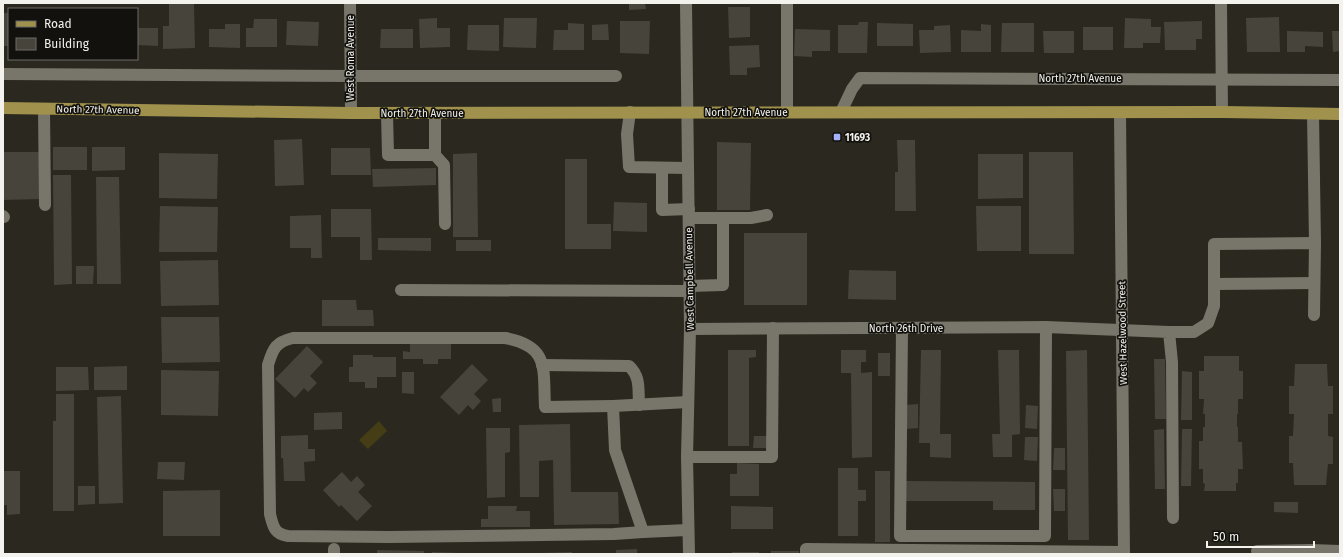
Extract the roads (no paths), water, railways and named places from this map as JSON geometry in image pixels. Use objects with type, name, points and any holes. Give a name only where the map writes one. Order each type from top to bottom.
[{"type":"main road","name":"North 27th Avenue","points":[[3,108],[351,113],[1222,112],[1340,114]]},
{"type":"street","name":"West Roma Avenue","points":[[350,3],[351,113]]},
{"type":"street","name":"West Campbell Avenue","points":[[686,3],[690,329],[687,457],[689,554]]},
{"type":"street","points":[[787,3],[787,112]]},
{"type":"street","points":[[1221,3],[1222,112]]},
{"type":"street","points":[[3,74],[616,76]]},
{"type":"street","name":"North 27th Avenue","points":[[842,112],[852,89],[860,78],[1340,80]]},
{"type":"street","points":[[44,109],[45,205]]},
{"type":"street","points":[[630,112],[628,134],[629,167],[688,168]]},
{"type":"street","points":[[388,113],[388,155],[435,155]]},
{"type":"street","points":[[435,113],[435,155],[444,165],[445,224]]},
{"type":"street","name":"West Hazelwood Street","points":[[1120,113],[1124,553]]},
{"type":"street","points":[[1313,114],[1315,242],[1314,315]]},
{"type":"street","points":[[662,168],[662,210],[723,218],[751,218],[767,215]]},
{"type":"street","points":[[401,290],[689,289],[723,285],[723,218]]},
{"type":"street","name":"North 26th Drive","points":[[690,329],[1046,327],[1194,332],[1208,323],[1214,306],[1214,244],[1315,242]]},
{"type":"street","points":[[1214,284],[1314,283]]},
{"type":"street","points":[[902,328],[900,536],[1045,536],[1046,327]]},
{"type":"street","points":[[687,457],[772,457],[773,328]]},
{"type":"street","points":[[1169,332],[1172,362],[1173,518]]},
{"type":"street","points":[[688,402],[613,406],[546,407],[542,365],[538,354],[530,346],[519,341],[505,338],[293,338],[276,344],[271,353],[268,365],[270,514],[273,526],[281,535],[389,537],[614,534],[688,530]]},
{"type":"street","points":[[542,365],[629,366],[638,378],[639,405]]},
{"type":"street","points":[[613,406],[615,450],[643,532]]},
{"type":"street","points":[[806,554],[806,549],[1124,553]]},
{"type":"street","points":[[1257,551],[1340,551]]},
{"type":"place","name":"11693","points":[[837,137]]}]
